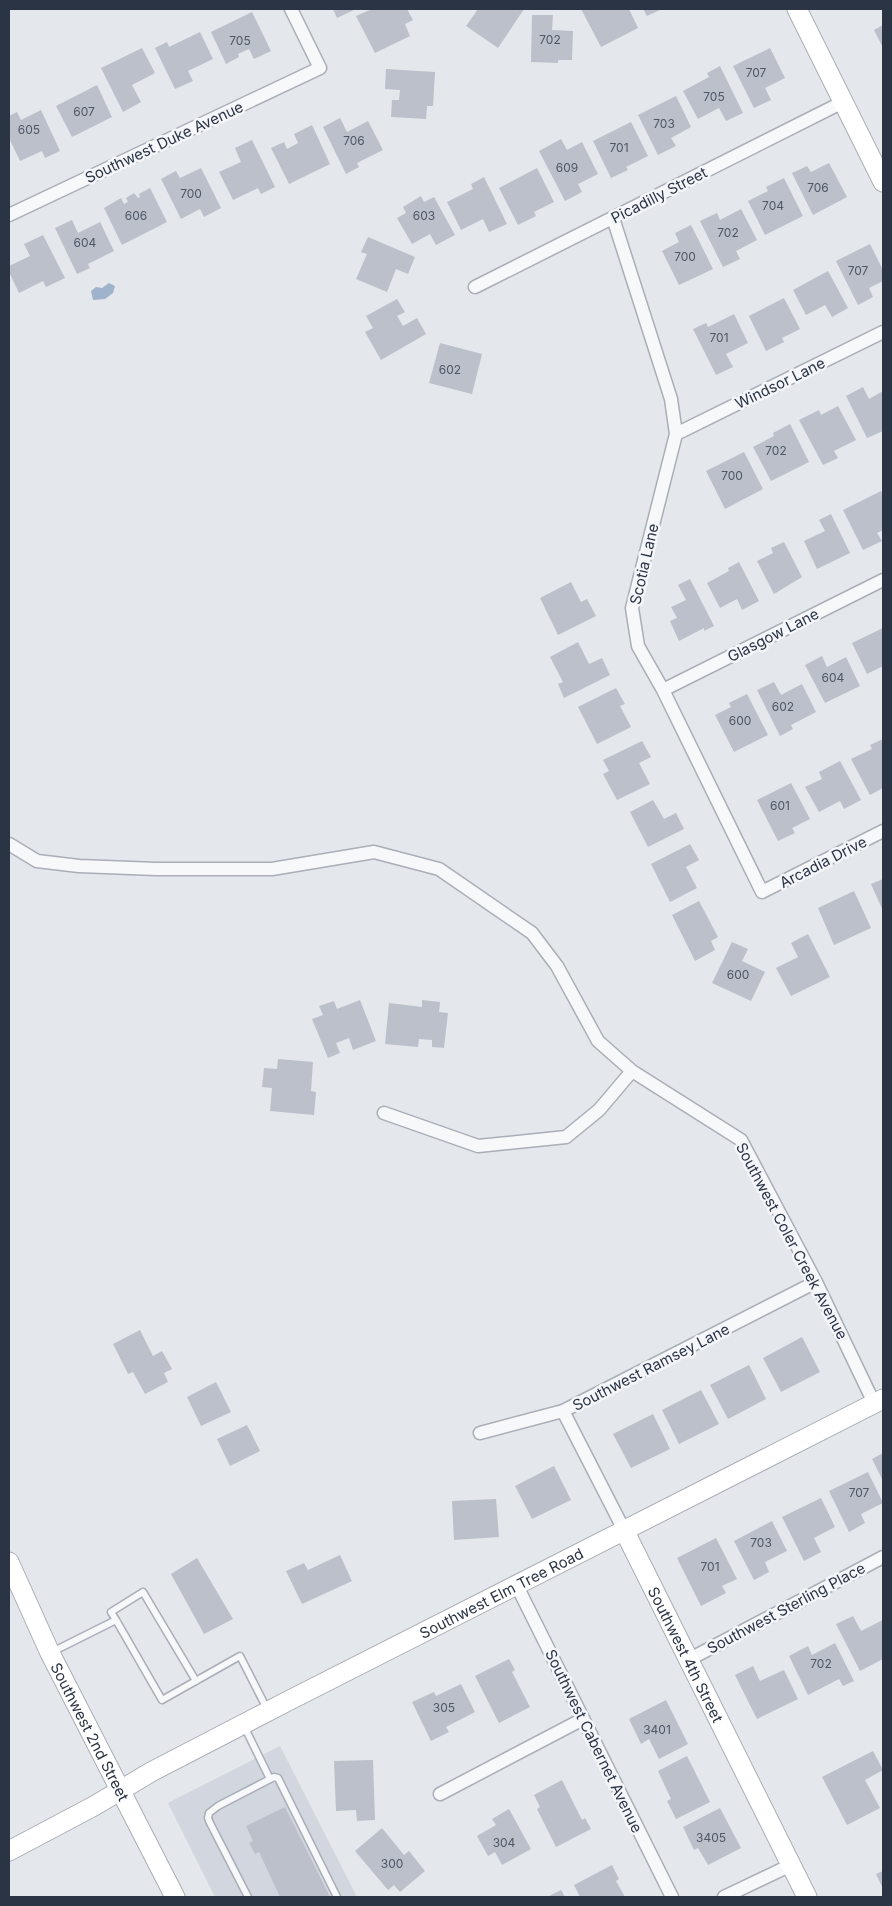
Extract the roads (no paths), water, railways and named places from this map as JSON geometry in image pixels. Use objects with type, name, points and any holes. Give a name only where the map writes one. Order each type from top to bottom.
[{"type":"street","name":"Southwest Duke Avenue","points":[[9,215],[320,68],[291,9]]},
{"type":"street","points":[[797,9],[883,182]]},
{"type":"street","name":"Picadilly Street","points":[[475,287],[843,102]]},
{"type":"street","name":"Scotia Lane","points":[[613,218],[671,399],[676,434],[632,608],[638,646],[663,690],[762,892]]},
{"type":"street","name":"Windsor Lane","points":[[676,434],[883,332]]},
{"type":"street","name":"Glasgow Lane","points":[[663,690],[883,580]]},
{"type":"street","name":"Arcadia Drive","points":[[762,892],[883,831]]},
{"type":"street","name":"Southwest Coler Creek Avenue","points":[[9,844],[37,861],[79,866],[156,869],[272,869],[374,852],[439,869],[532,933],[557,966],[598,1042],[632,1071],[742,1140],[879,1401]]},
{"type":"street","points":[[384,1113],[478,1146],[566,1137],[599,1110],[632,1071]]},
{"type":"street","name":"Southwest Ramsey Lane","points":[[480,1433],[563,1412],[816,1282]]},
{"type":"street","name":"Southwest Elm Tree Road","points":[[9,1851],[121,1790],[150,1772],[516,1584],[879,1401]]},
{"type":"street","name":"Southwest 4th Street","points":[[563,1412],[807,1897]]},
{"type":"street","name":"Southwest Sterling Place","points":[[688,1660],[883,1557]]},
{"type":"street","name":"Southwest 2nd Street","points":[[9,1562],[50,1653],[175,1897]]},
{"type":"street","name":"Southwest Cabernet Avenue","points":[[516,1584],[672,1897]]},
{"type":"street","points":[[440,1794],[583,1719]]},
{"type":"street","points":[[724,1897],[791,1865]]},
{"type":"lane","points":[[196,1681],[143,1592],[111,1612],[162,1700],[196,1681],[240,1656],[268,1712]]},
{"type":"lane","points":[[50,1653],[116,1620]]},
{"type":"lane","points":[[244,1725],[270,1779]]},
{"type":"lane","points":[[248,1897],[208,1818],[213,1809],[274,1777],[278,1778],[337,1897]]},
{"type":"water","points":[[109,283],[115,286],[113,293],[105,299],[93,300],[91,291],[96,287],[102,288]]}]
